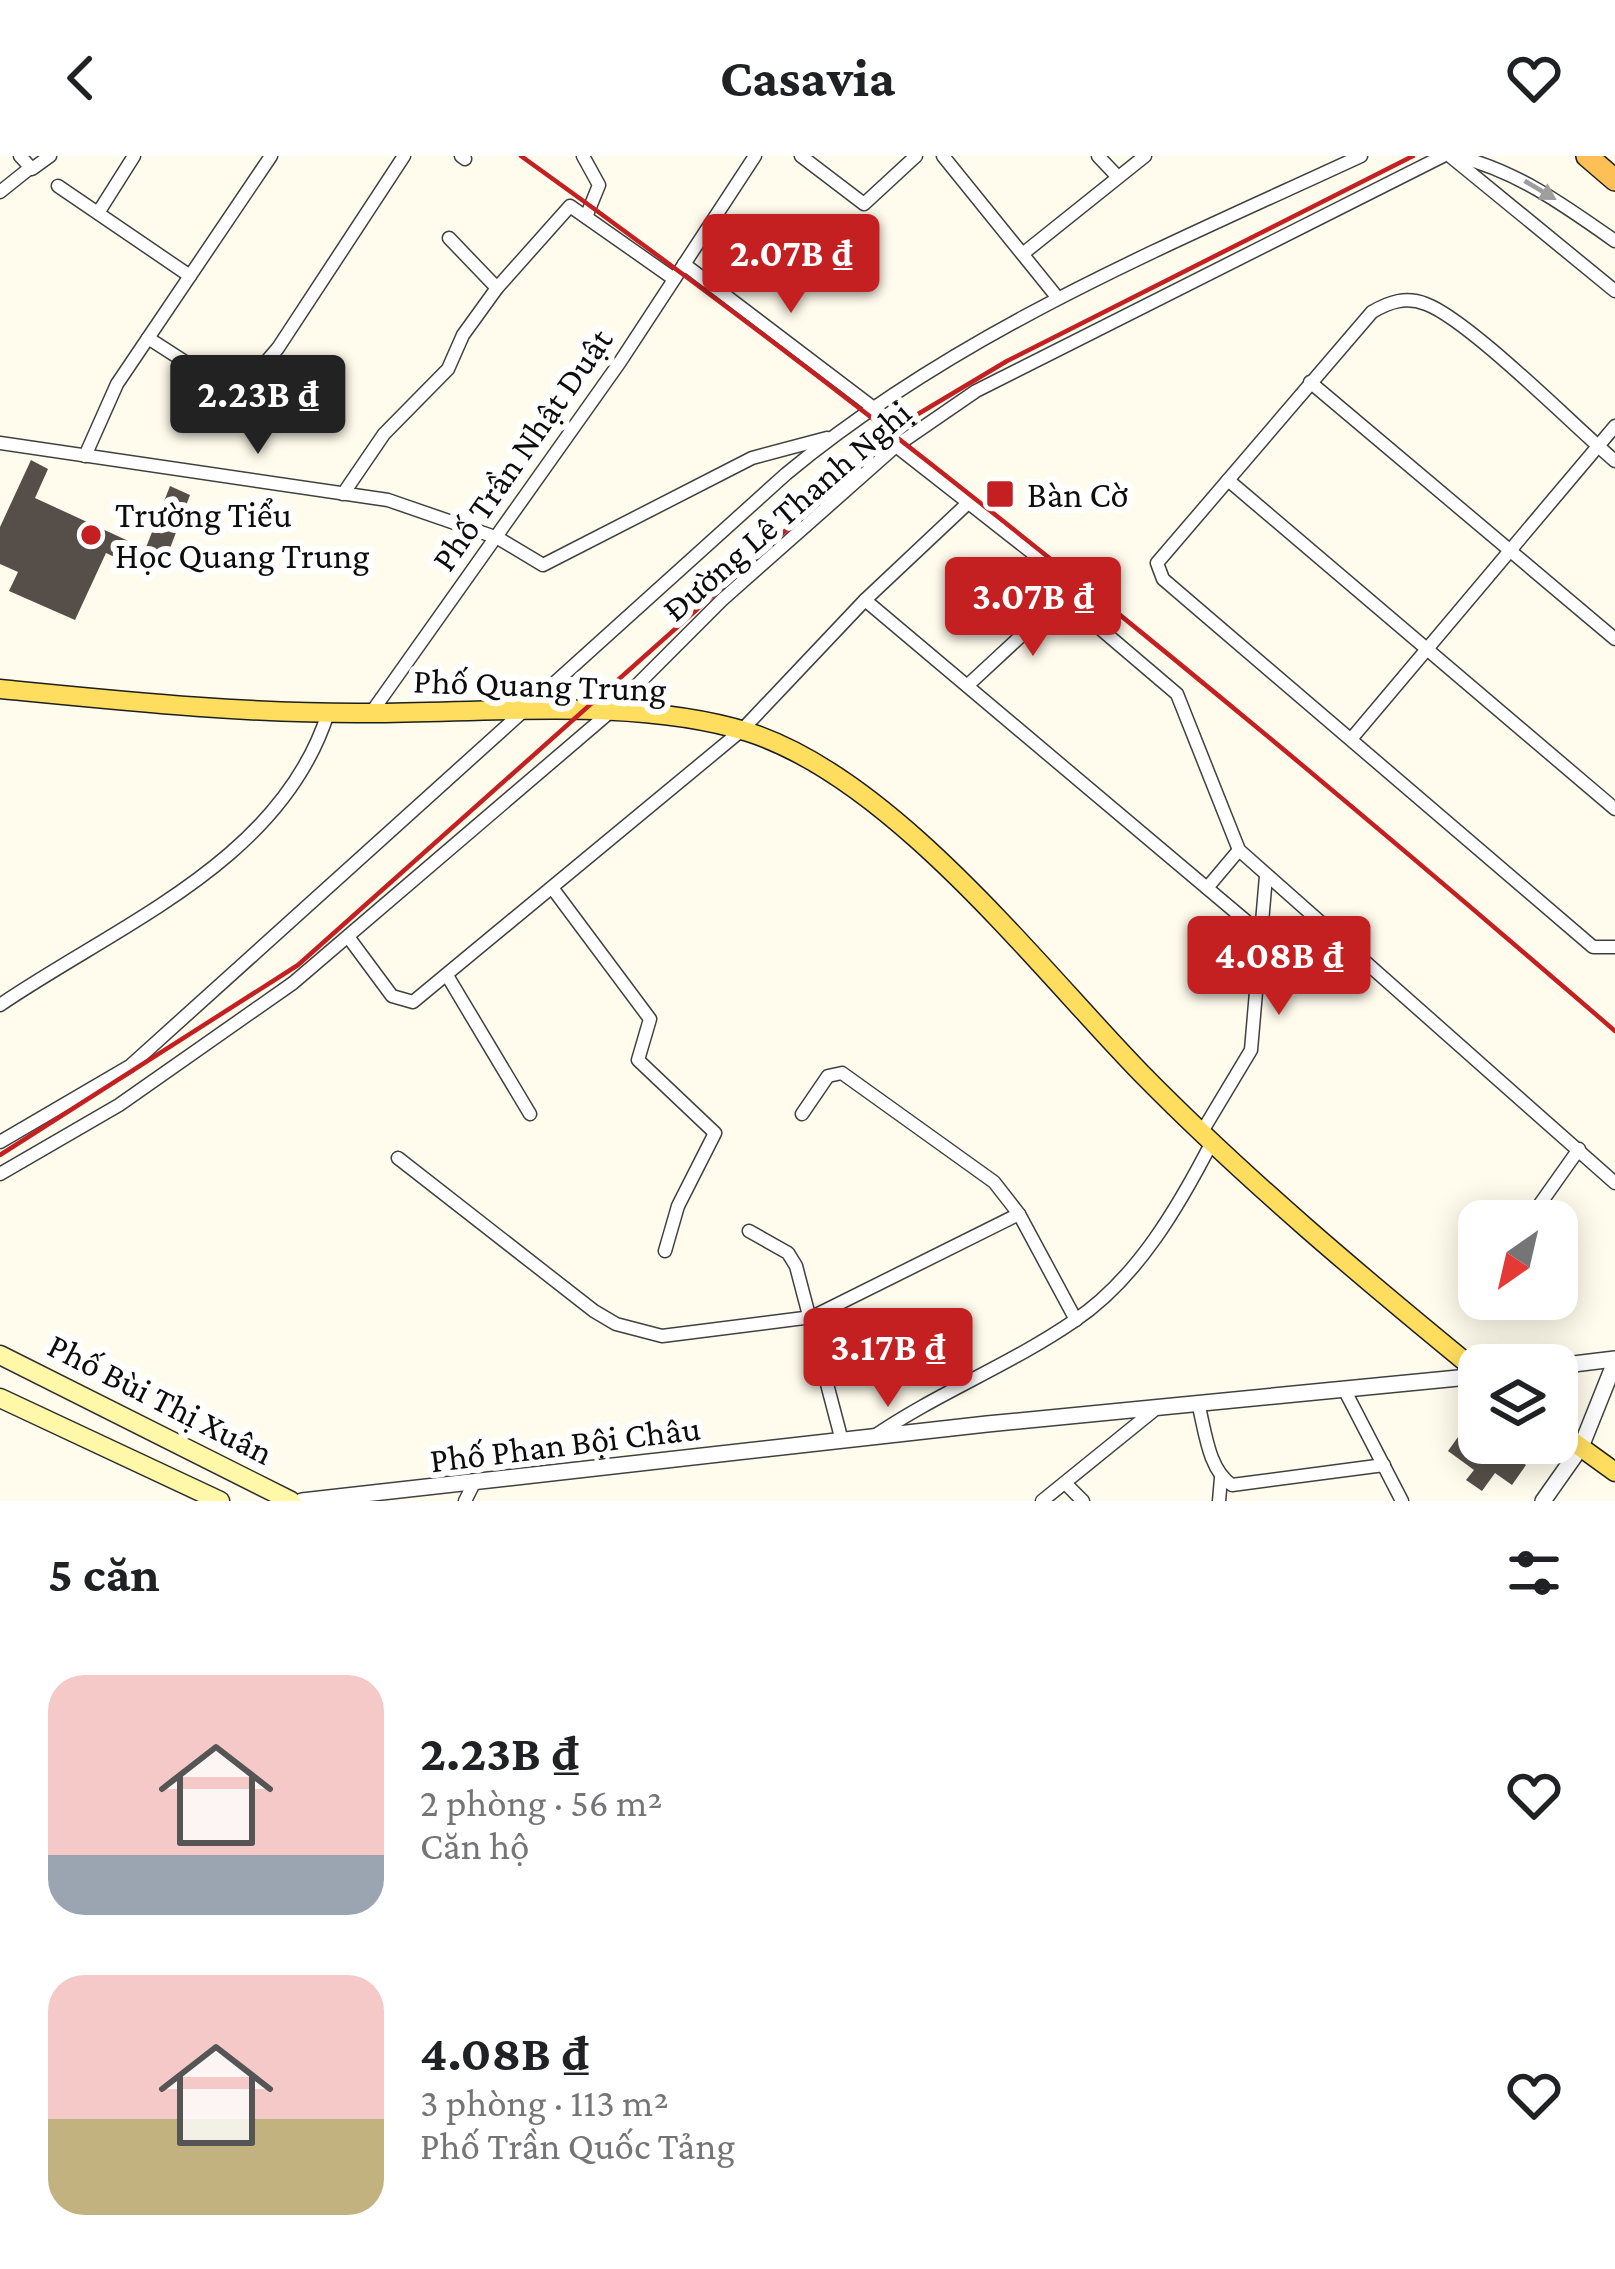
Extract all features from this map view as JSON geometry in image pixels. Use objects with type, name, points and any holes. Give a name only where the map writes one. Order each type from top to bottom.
[{"type":"highway","points":[[1587,156],[1615,180]]},
{"type":"main road","name":"Phố Quang Trung","points":[[0,689],[328,713],[610,712],[742,730],[778,742],[830,774],[959,879],[1144,1076],[1322,1243],[1458,1356]]},
{"type":"main road","name":"Phố Bùi Thị Xuân","points":[[0,1354],[291,1501]]},
{"type":"main road","points":[[0,1398],[220,1501]]},
{"type":"main road","points":[[1578,1446],[1615,1472]]},
{"type":"street","points":[[20,156],[30,168]]},
{"type":"street","points":[[0,192],[50,156]]},
{"type":"street","points":[[98,213],[134,156]]},
{"type":"street","points":[[85,456],[116,384],[272,156]]},
{"type":"street","points":[[148,338],[233,386],[253,376],[278,348],[404,156]]},
{"type":"street","points":[[584,156],[599,185],[586,217]]},
{"type":"street","name":"Phố Trần Nhật Duật","points":[[371,713],[498,538],[754,156]]},
{"type":"street","points":[[802,156],[864,204],[916,156]]},
{"type":"street","points":[[943,156],[1057,297]]},
{"type":"street","points":[[1098,156],[1118,177]]},
{"type":"street","points":[[1025,252],[1145,156]]},
{"type":"street","points":[[0,1142],[130,1066],[871,406],[1057,297],[1361,156]]},
{"type":"street","points":[[1450,156],[1491,164],[1538,188],[1615,241]]},
{"type":"street","points":[[1450,156],[1615,290]]},
{"type":"street","name":"Đường Lê Thanh Nghị","points":[[0,1174],[119,1105],[349,938],[610,712],[722,600],[896,446],[976,391],[1450,156]]},
{"type":"street","points":[[58,186],[190,276]]},
{"type":"street","points":[[343,494],[384,434],[448,369],[463,335],[497,288],[570,206],[674,279]]},
{"type":"street","points":[[449,238],[497,288]]},
{"type":"street","points":[[684,264],[871,406]]},
{"type":"street","points":[[1615,461],[1445,314],[1408,300],[1372,312],[1160,556],[1158,572],[1593,947],[1615,947]]},
{"type":"street","points":[[1310,382],[1615,639]]},
{"type":"street","points":[[1352,738],[1615,426]]},
{"type":"street","points":[[0,443],[411,505],[498,538],[535,563],[550,565],[752,458],[830,438]]},
{"type":"street","points":[[896,446],[1044,562],[1054,572],[1063,597],[1177,694],[1239,850],[1615,1183]]},
{"type":"street","points":[[1228,479],[1615,808]]},
{"type":"street","points":[[349,938],[392,996],[403,1003],[413,1002],[742,730],[865,600],[967,504]]},
{"type":"street","points":[[968,686],[1063,597]]},
{"type":"street","points":[[865,600],[1258,931]]},
{"type":"street","points":[[0,1005],[220,866],[310,765],[328,713]]},
{"type":"street","points":[[1207,888],[1239,850]]},
{"type":"street","points":[[872,1437],[926,1400],[1076,1320],[1141,1257],[1251,1050],[1266,876]]},
{"type":"street","points":[[553,889],[650,1019],[638,1060],[716,1133],[678,1206],[665,1251]]},
{"type":"street","points":[[448,977],[530,1114]]},
{"type":"street","points":[[802,1114],[828,1076],[842,1073],[980,1170],[1019,1214],[1076,1320]]},
{"type":"street","points":[[1543,1200],[1579,1149]]},
{"type":"street","points":[[398,1158],[594,1311],[627,1329],[684,1336],[812,1317],[1019,1214]]},
{"type":"street","points":[[749,1231],[788,1253],[812,1317],[842,1441]]},
{"type":"street","points":[[1544,1501],[1581,1448],[1615,1360],[1578,1364]]},
{"type":"street","name":"Phố Phan Bội Châu","points":[[302,1501],[469,1493],[872,1437],[1458,1376]]},
{"type":"street","points":[[1344,1389],[1402,1501]]},
{"type":"street","points":[[1198,1403],[1221,1478],[1219,1501]]},
{"type":"street","points":[[1042,1501],[1158,1407]]},
{"type":"street","points":[[1221,1478],[1232,1485],[1259,1484],[1384,1465]]},
{"type":"street","points":[[1065,1483],[1083,1501]]},
{"type":"street","points":[[1259,1484],[1268,1501]]},
{"type":"building","name":"Trường Tiểu Học Quang Trung","points":[[31,460],[48,469],[35,498],[135,544],[127,563],[106,553],[75,620],[9,591],[18,572],[0,564],[0,527]]},
{"type":"building","points":[[170,486],[190,495],[166,559],[145,550]]},
{"type":"building","points":[[1458,1437],[1458,1458],[1448,1451]]},
{"type":"building","points":[[1466,1464],[1526,1465],[1512,1485],[1495,1473],[1482,1491],[1466,1480],[1474,1470]]},
{"type":"railway","points":[[521,156],[803,365],[1078,581],[1615,1031]]},
{"type":"railway","points":[[0,1155],[298,965],[913,417],[1007,361],[1413,156]]},
{"type":"place","name":"Bàn Cờ","points":[[1000,494]]},
{"type":"place","name":"Trường Tiểu Học Quang Trung","points":[[91,535]]}]
